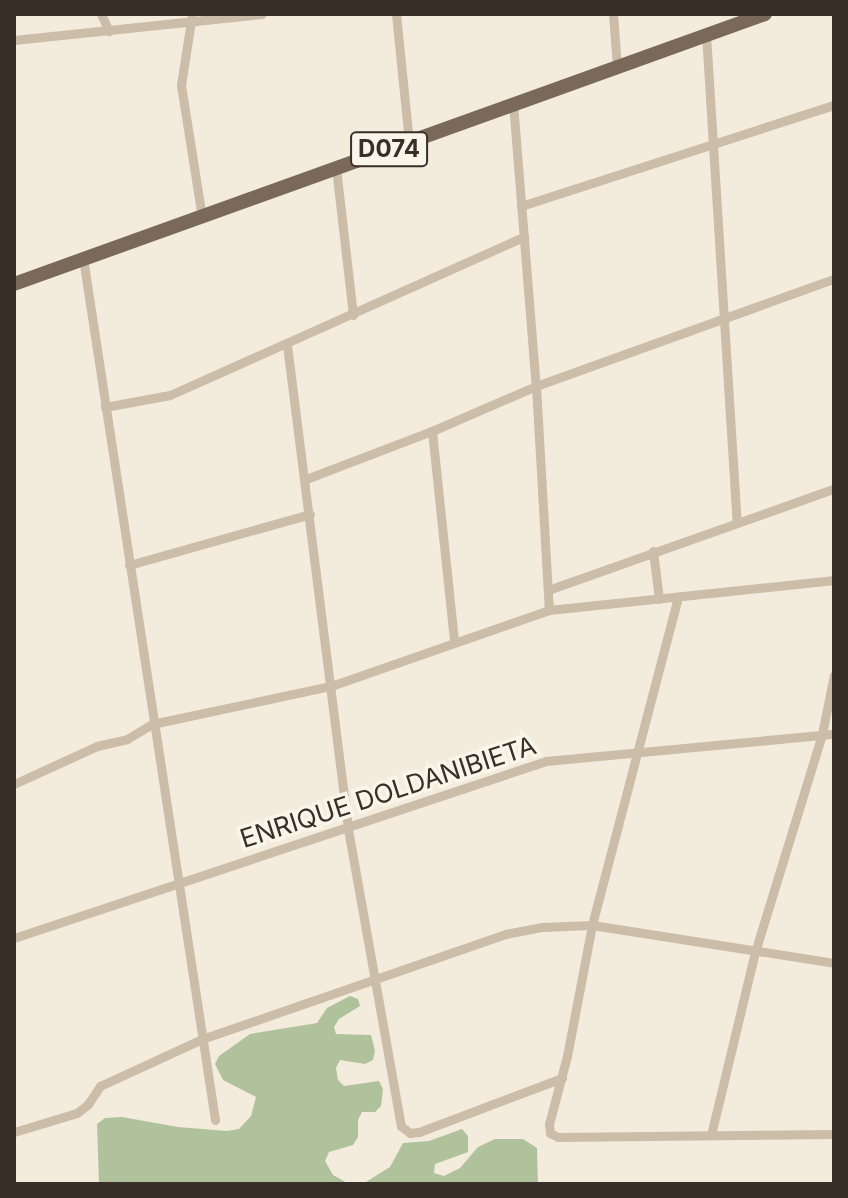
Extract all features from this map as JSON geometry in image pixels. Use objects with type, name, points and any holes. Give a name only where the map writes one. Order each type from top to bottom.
[{"type":"main road","name":"D074","points":[[14,284],[765,14]]},
{"type":"street","points":[[101,14],[109,31]]},
{"type":"street","points":[[14,40],[191,19],[262,14]]},
{"type":"street","points":[[396,14],[409,141]]},
{"type":"street","points":[[613,14],[617,66]]},
{"type":"street","points":[[191,19],[181,85],[202,218]]},
{"type":"street","points":[[706,34],[737,520]]},
{"type":"street","points":[[513,103],[536,386],[549,610]]},
{"type":"street","points":[[521,206],[834,105]]},
{"type":"street","points":[[336,168],[353,315]]},
{"type":"street","points":[[105,407],[170,395],[524,237]]},
{"type":"street","points":[[83,258],[215,1120]]},
{"type":"street","points":[[306,479],[432,431],[536,386],[834,279]]},
{"type":"street","points":[[287,345],[348,829],[401,1126],[410,1133],[562,1078]]},
{"type":"street","points":[[432,431],[454,642]]},
{"type":"street","points":[[548,590],[737,520],[834,489]]},
{"type":"street","points":[[129,565],[310,514]]},
{"type":"street","points":[[653,551],[659,599]]},
{"type":"street","points":[[14,784],[97,746],[127,739],[152,724],[331,686],[549,610],[834,580]]},
{"type":"street","points":[[678,597],[592,925],[562,1078],[549,1124],[550,1133],[558,1137],[834,1134]]},
{"type":"street","points":[[711,1135],[755,952],[822,734],[834,675]]},
{"type":"street","name":"ENRIQUE DOLDANIBIETA","points":[[14,938],[546,761],[834,734]]},
{"type":"street","points":[[14,1132],[77,1113],[88,1104],[100,1086],[202,1039],[506,934],[542,927],[592,925],[834,963]]},
{"type":"green space","points":[[350,996],[358,999],[360,1006],[339,1019],[334,1027],[336,1034],[371,1035],[375,1051],[373,1060],[365,1064],[340,1060],[336,1068],[338,1080],[344,1086],[379,1081],[383,1089],[381,1106],[375,1112],[362,1112],[358,1120],[358,1137],[353,1145],[329,1152],[325,1161],[333,1175],[349,1184],[99,1184],[97,1124],[105,1118],[122,1117],[178,1127],[239,1129],[251,1116],[256,1097],[223,1080],[215,1064],[219,1056],[250,1034],[317,1023],[327,1008]]},
{"type":"green space","points":[[462,1129],[468,1136],[468,1152],[435,1164],[434,1173],[444,1176],[460,1168],[478,1147],[495,1139],[523,1139],[537,1148],[538,1184],[351,1184],[366,1182],[390,1167],[403,1143],[429,1141]]}]
